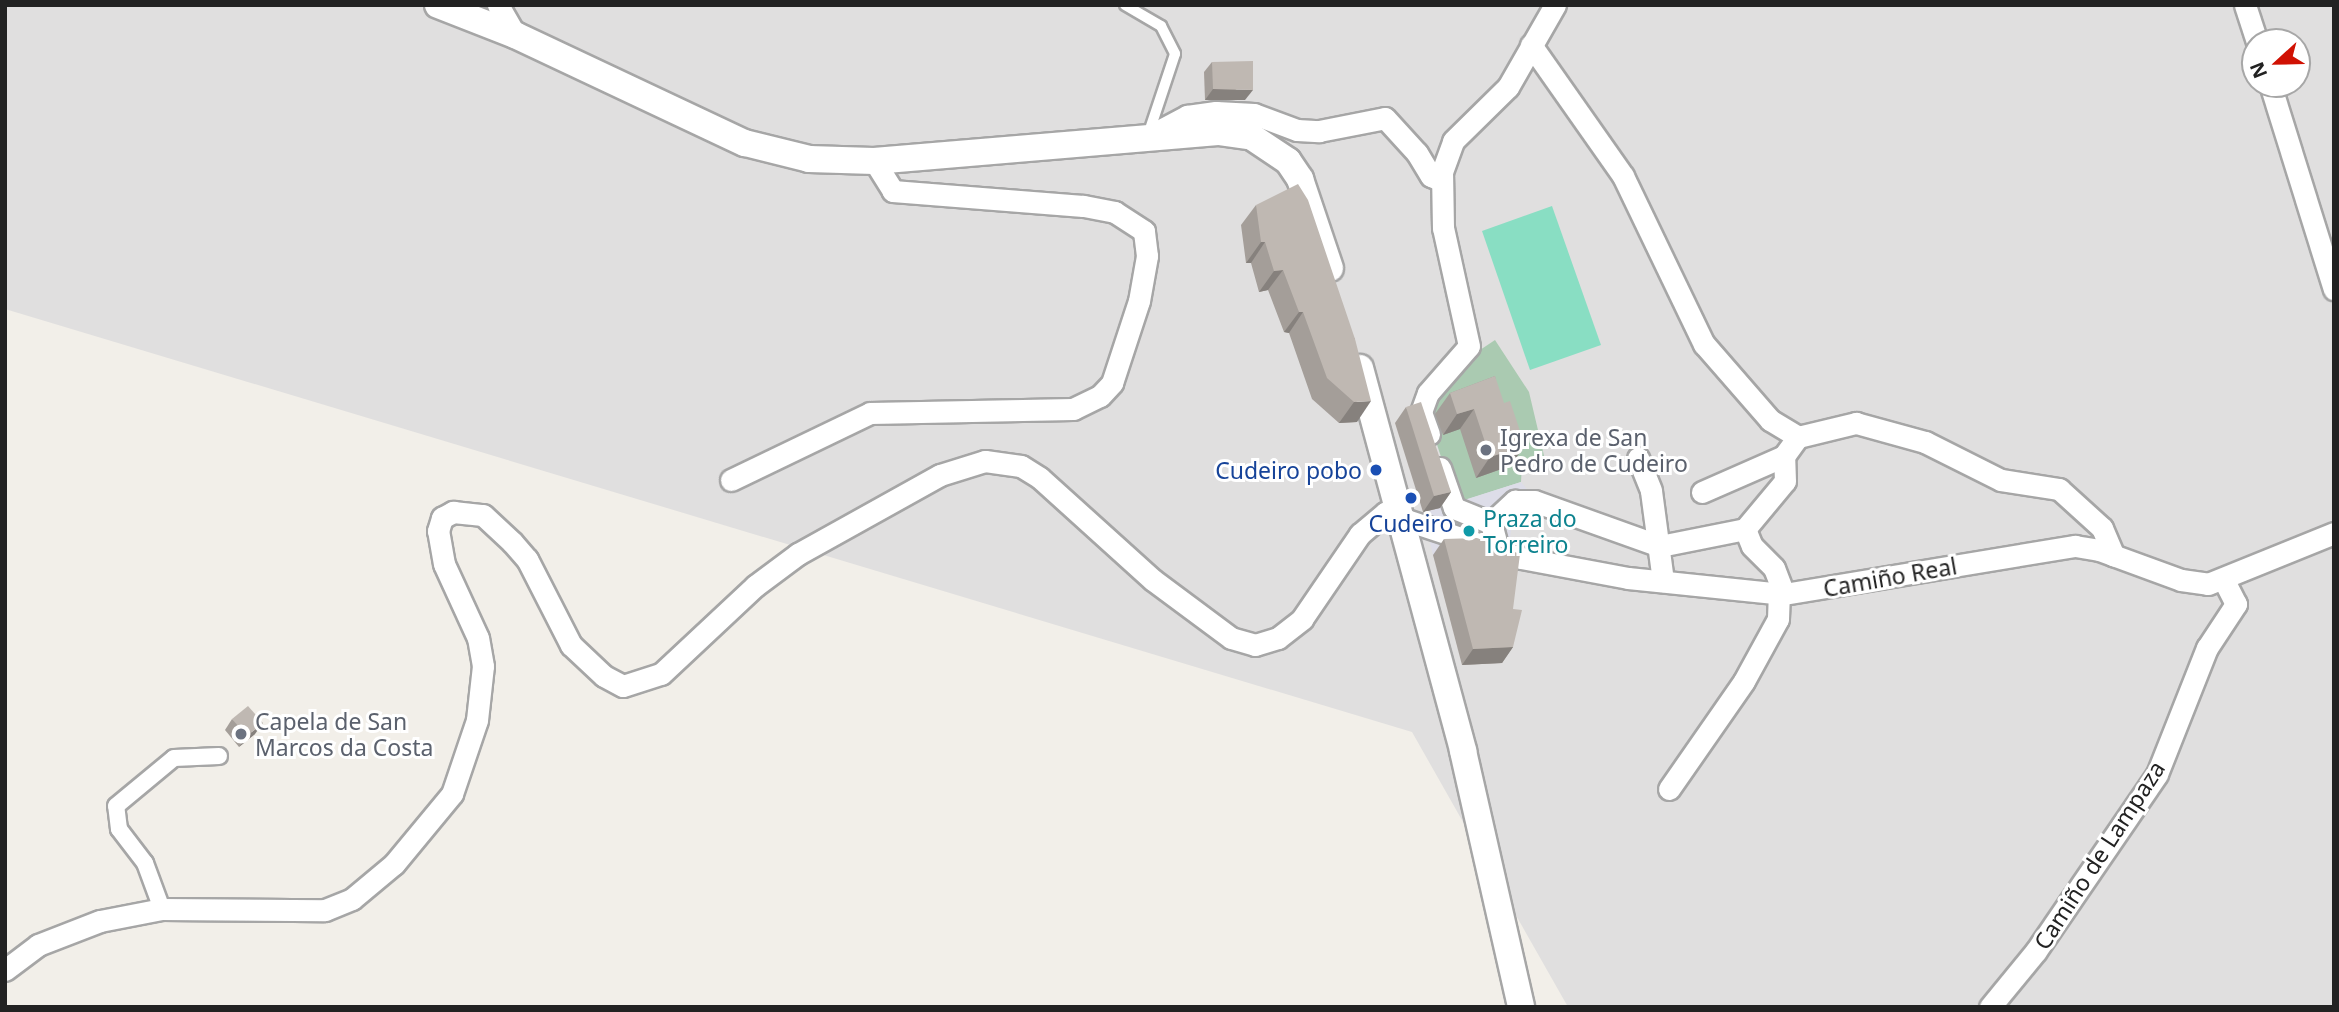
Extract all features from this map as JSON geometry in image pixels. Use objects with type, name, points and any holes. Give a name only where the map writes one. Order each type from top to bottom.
[{"type":"street","points":[[438,5],[514,34],[746,144],[809,159],[874,161],[1148,136],[1236,134],[1267,143],[1288,161],[1315,219],[1339,299]]},
{"type":"street","points":[[498,5],[514,34]]},
{"type":"street","points":[[1491,523],[1454,508],[1421,412],[1428,393],[1469,346],[1443,228],[1442,181],[1453,141],[1508,87],[1555,5]]},
{"type":"street","points":[[2245,5],[2252,28]]},
{"type":"street","points":[[1531,46],[1623,176],[1704,344],[1770,421],[1798,437]]},
{"type":"street","points":[[2274,98],[2334,289]]},
{"type":"street","points":[[1148,136],[1187,116],[1216,112],[1254,114],[1308,130],[1385,118],[1417,153],[1431,176],[1442,181]]},
{"type":"street","points":[[731,480],[870,413],[1073,409],[1094,400],[1112,383],[1139,301],[1147,256],[1144,231],[1115,212],[1083,206],[893,191],[874,161]]},
{"type":"street","points":[[1351,339],[1404,517],[1492,867],[1521,1007]]},
{"type":"street","points":[[1702,492],[1742,478],[1784,456],[1798,437],[1856,423],[1925,442],[2001,480],[2059,489],[2102,528],[2114,556]]},
{"type":"street","points":[[1491,523],[1515,501],[1534,501],[1660,545],[1751,521],[1785,481],[1784,456]]},
{"type":"street","points":[[1638,458],[1651,491],[1663,581]]},
{"type":"street","points":[[5,970],[38,945],[77,928],[162,909],[311,912],[339,906],[394,864],[452,794],[477,720],[483,666],[473,618],[440,552],[439,524],[453,512],[483,516],[512,542],[531,566],[571,645],[604,676],[623,686],[661,674],[755,586],[798,554],[940,475],[965,465],[985,461],[1021,466],[1153,580],[1231,638],[1255,645],[1278,638],[1302,619],[1376,516],[1385,513],[1404,517]]},
{"type":"street","points":[[1669,789],[1744,681],[1778,619],[1782,594],[1774,568],[1752,546],[1751,521],[1742,478]]},
{"type":"street","name":"Camiño Real","points":[[1404,517],[1499,553],[1663,581],[1782,594],[1868,583],[2057,547],[2087,547],[2194,583],[2224,580]]},
{"type":"street","points":[[1491,523],[1499,553]]},
{"type":"street","points":[[2224,580],[2334,533]]},
{"type":"street","name":"Camiño de Lampaza","points":[[1990,1007],[2036,951],[2157,774],[2207,648],[2236,604],[2224,580]]},
{"type":"street","points":[[162,909],[145,863],[119,829],[116,806],[174,758],[219,756]]},
{"type":"lane","points":[[1125,5],[1161,26],[1175,54],[1148,136]]},
{"type":"shaded area","points":[[5,5],[2334,5],[2334,1007],[1568,1007],[1412,732],[5,309]]},
{"type":"shaded area","name":"Praza do Torreiro","points":[[1521,482],[1530,493],[1514,512],[1508,550],[1433,555],[1423,513]]},
{"type":"green space","points":[[1552,206],[1601,345],[1530,370],[1482,231]]},
{"type":"green space","points":[[1495,340],[1529,392],[1546,464],[1522,463],[1521,482],[1456,503],[1429,420],[1431,401],[1459,364]]},
{"type":"building","points":[[1253,61],[1253,90],[1213,89],[1212,62]]},
{"type":"building","points":[[1298,184],[1308,200],[1355,339],[1371,401],[1354,402],[1327,378],[1303,312],[1299,312],[1283,270],[1274,271],[1265,242],[1261,242],[1256,205]]},
{"type":"building","points":[[1495,376],[1504,403],[1510,401],[1525,446],[1490,457],[1474,409],[1457,414],[1450,393]]},
{"type":"building","points":[[1421,402],[1451,492],[1434,496],[1406,407]]},
{"type":"building","points":[[1477,538],[1520,554],[1513,609],[1522,610],[1513,647],[1473,649],[1444,539]]},
{"type":"building","points":[[248,706],[263,723],[247,736],[232,719]]},
{"type":"place","name":"Igrexa de San Pedro de Cudeiro","points":[[1486,450]]},
{"type":"place","name":"Cudeiro pobo","points":[[1376,470]]},
{"type":"place","name":"Cudeiro","points":[[1411,498]]},
{"type":"place","name":"Praza do Torreiro","points":[[1469,531]]},
{"type":"place","name":"Capela de San Marcos da Costa","points":[[241,734]]}]
